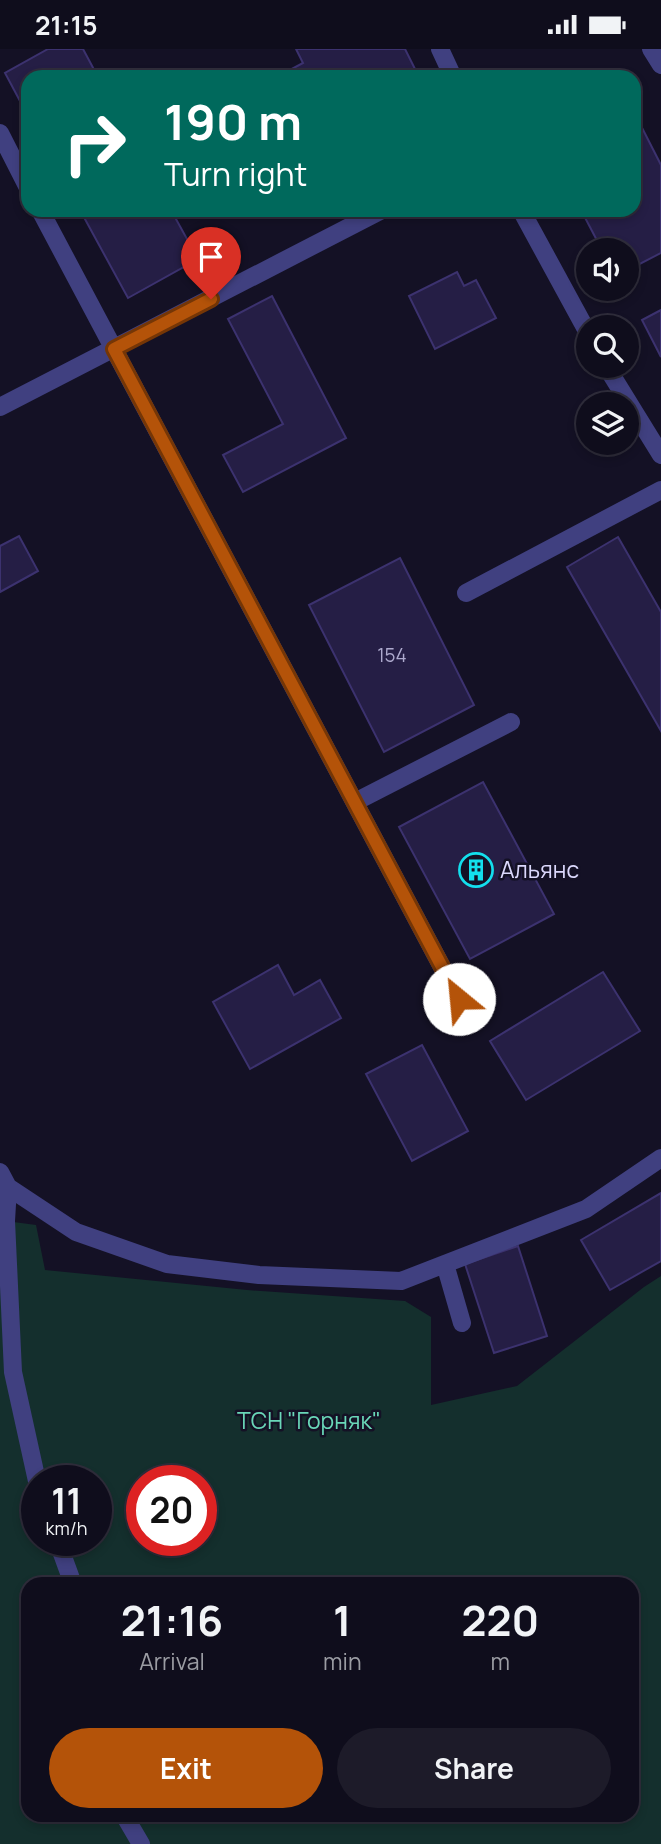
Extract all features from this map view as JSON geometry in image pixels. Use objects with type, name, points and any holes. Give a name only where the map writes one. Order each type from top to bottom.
[{"type":"street","points":[[440,49],[450,70]]},
{"type":"street","points":[[651,49],[661,65]]},
{"type":"street","points":[[0,134],[21,174]]},
{"type":"street","points":[[44,217],[459,999]]},
{"type":"street","points":[[0,407],[369,217]]},
{"type":"street","points":[[526,217],[578,315]]},
{"type":"street","points":[[613,378],[661,455]]},
{"type":"street","points":[[466,593],[661,490]]},
{"type":"street","points":[[355,802],[511,722]]},
{"type":"street","points":[[4,1180],[76,1231],[167,1264],[259,1275],[401,1281],[586,1209],[661,1158]]},
{"type":"street","points":[[4,1180],[13,1372],[33,1465]]},
{"type":"street","points":[[445,1264],[462,1323]]},
{"type":"street","points":[[63,1556],[70,1577]]},
{"type":"street","points":[[128,1822],[141,1844]]},
{"type":"green space","name":"ТСН \"Горняк\"","points":[[0,1216],[6,1221],[36,1225],[45,1270],[247,1290],[405,1301],[431,1317],[431,1405],[517,1386],[661,1276],[661,1844],[0,1844]]},
{"type":"building","points":[[48,49],[83,49],[94,70],[21,70],[21,103],[5,73]]},
{"type":"building","points":[[296,49],[405,49],[416,70],[290,70],[303,63]]},
{"type":"building","points":[[641,126],[661,165],[661,253],[639,264],[639,238],[596,238],[585,217],[641,217]]},
{"type":"building","points":[[84,217],[175,217],[198,259],[128,298]]},
{"type":"building","points":[[457,272],[464,286],[476,280],[496,318],[435,349],[409,296]]},
{"type":"building","points":[[272,296],[346,438],[243,492],[223,455],[283,424],[228,319]]},
{"type":"building","points":[[661,310],[661,357],[642,320]]},
{"type":"building","points":[[19,536],[38,571],[0,592],[0,546]]},
{"type":"building","points":[[618,537],[661,612],[661,731],[567,567]]},
{"type":"building","points":[[400,558],[474,705],[384,752],[309,605]]},
{"type":"building","name":"Альянс","points":[[483,782],[554,914],[470,959],[399,827]]},
{"type":"building","points":[[278,965],[294,995],[320,980],[341,1018],[250,1069],[213,1002]]},
{"type":"building","points":[[603,972],[640,1031],[526,1100],[490,1041]]},
{"type":"building","points":[[422,1045],[468,1131],[412,1161],[366,1074]]},
{"type":"building","points":[[661,1193],[661,1261],[610,1290],[581,1240]]},
{"type":"building","points":[[518,1246],[547,1336],[494,1353],[465,1264]]},
{"type":"place","name":"Альянс","points":[[476,870]]},
{"type":"route","points":[[211,299],[114,349],[459,999]]}]
